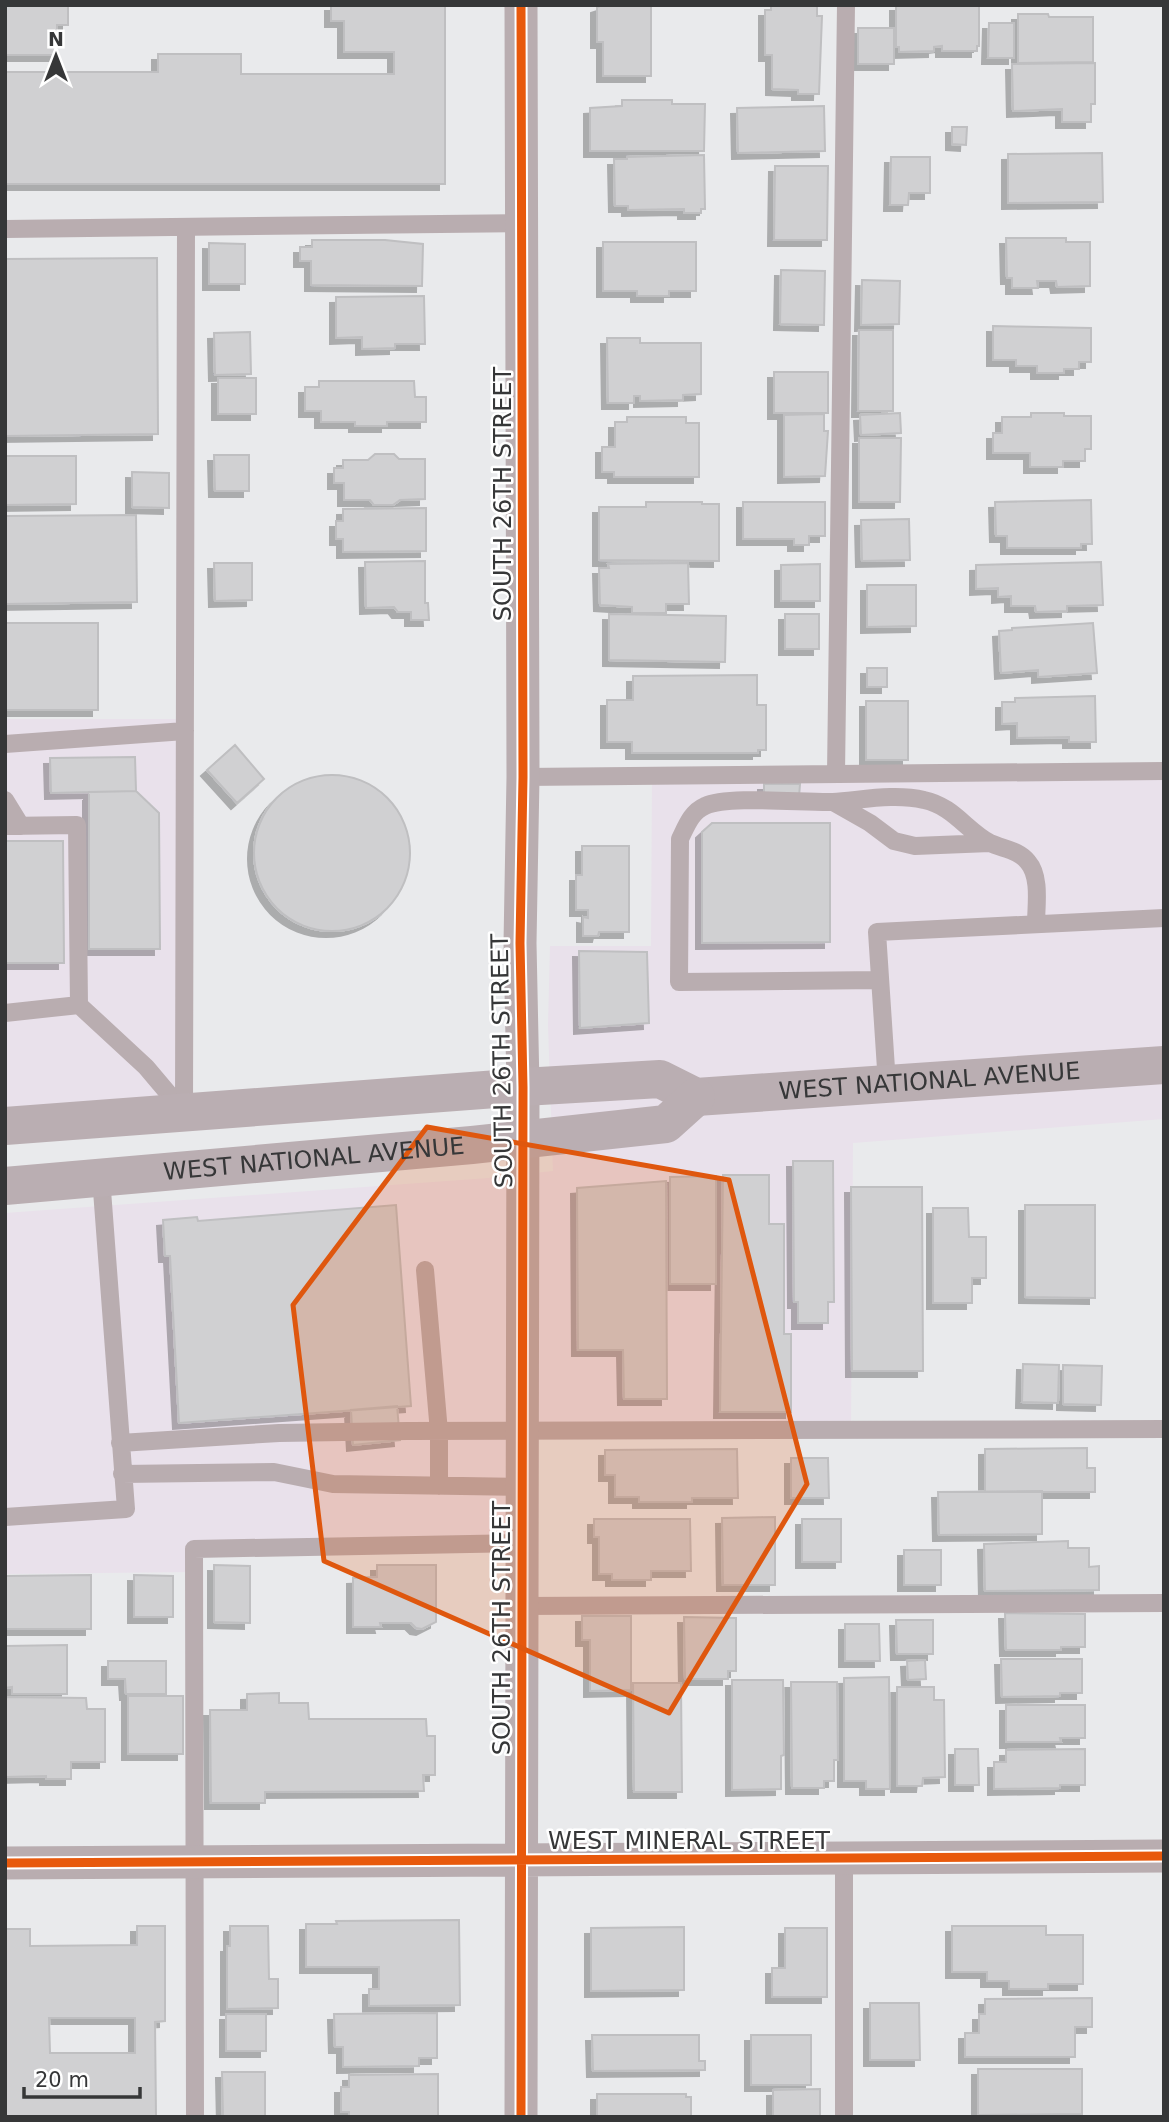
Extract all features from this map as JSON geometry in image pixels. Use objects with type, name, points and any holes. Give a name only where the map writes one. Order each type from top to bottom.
[{"type":"main road","name":"WEST NATIONAL AVENUE","points":[[5,1186],[523,1140],[666,1124],[696,1097],[1164,1065]]},
{"type":"main road","points":[[5,1126],[660,1079],[696,1097]]},
{"type":"street","name":"SOUTH 26TH STREET","points":[[521,5],[521,2117]]},
{"type":"street","name":"WEST MINERAL STREET","points":[[5,1863],[1164,1856]]},
{"type":"lane","points":[[836,774],[846,5]]},
{"type":"lane","points":[[5,229],[521,223]]},
{"type":"lane","points":[[184,1112],[186,227]]},
{"type":"lane","points":[[5,744],[185,732]]},
{"type":"lane","points":[[523,777],[1164,771]]},
{"type":"lane","points":[[880,980],[680,982],[680,839],[688,820],[705,806],[730,801],[833,802],[876,798],[924,800],[953,812],[990,843]]},
{"type":"lane","points":[[5,800],[13,826],[77,825],[79,1005],[146,1067],[184,1112]]},
{"type":"lane","points":[[833,802],[870,823],[894,841],[915,846],[990,843],[1011,850],[1028,861],[1036,876],[1036,924]]},
{"type":"lane","points":[[887,1084],[877,932],[1164,918]]},
{"type":"lane","points":[[5,1013],[79,1005]]},
{"type":"lane","points":[[5,1517],[126,1509],[101,1177]]},
{"type":"lane","points":[[425,1270],[439,1432],[439,1486]]},
{"type":"lane","points":[[120,1443],[279,1433],[1164,1429]]},
{"type":"lane","points":[[122,1474],[274,1472],[333,1484],[522,1487]]},
{"type":"lane","points":[[195,2117],[194,1549],[522,1543]]},
{"type":"lane","points":[[522,1606],[1164,1603]]},
{"type":"lane","points":[[844,1859],[844,2117]]},
{"type":"highlighted area","points":[[427,1127],[729,1180],[807,1484],[669,1713],[324,1561],[293,1305]]},
{"type":"shaded area","points":[[5,719],[185,719],[184,1112],[5,1126]]},
{"type":"shaded area","points":[[1164,771],[1164,1119],[853,1143],[851,1430],[522,1431],[522,1543],[195,1549],[194,1572],[5,1574],[5,1213],[553,1171],[548,1025],[550,946],[651,946],[652,776]]},
{"type":"building","points":[[5,5],[68,5],[68,25],[57,25],[57,55],[5,55]]},
{"type":"building","points":[[331,5],[445,5],[445,184],[5,184],[5,72],[158,72],[158,54],[241,54],[241,74],[394,74],[394,52],[344,52],[344,21],[331,21]]},
{"type":"building","points":[[651,5],[651,76],[603,76],[603,42],[597,42],[597,7]]},
{"type":"building","points":[[771,5],[817,5],[817,16],[822,16],[819,94],[798,94],[798,90],[772,89],[772,55],[765,55],[765,10],[771,10]]},
{"type":"building","points":[[896,5],[979,5],[977,51],[942,51],[942,46],[934,47],[934,51],[899,52],[899,47],[896,47]]},
{"type":"building","points":[[1018,14],[1093,17],[1093,62],[1018,63]]},
{"type":"building","points":[[989,23],[1014,23],[1014,58],[988,58]]},
{"type":"building","points":[[858,28],[894,28],[894,64],[858,64]]},
{"type":"building","points":[[1095,63],[1095,104],[1091,104],[1091,122],[1062,122],[1062,109],[1013,111],[1012,64]]},
{"type":"building","points":[[622,100],[672,100],[672,104],[705,104],[704,151],[590,151],[590,108],[622,106]]},
{"type":"building","points":[[824,106],[825,151],[738,153],[737,108]]},
{"type":"building","points":[[952,127],[967,127],[966,145],[952,144]]},
{"type":"building","points":[[1102,153],[1103,202],[1008,203],[1008,154]]},
{"type":"building","points":[[704,155],[705,209],[701,209],[701,213],[684,213],[684,209],[628,210],[628,206],[615,206],[614,159]]},
{"type":"building","points":[[891,157],[930,157],[930,193],[909,193],[908,205],[890,205]]},
{"type":"building","points":[[775,166],[828,166],[827,240],[774,240]]},
{"type":"building","points":[[1006,238],[1066,238],[1066,242],[1090,242],[1090,286],[1057,287],[1056,281],[1037,281],[1038,288],[1012,288],[1012,278],[1007,278]]},
{"type":"building","points":[[312,240],[385,240],[423,244],[422,286],[311,285],[311,261],[300,261],[300,247],[312,247]]},
{"type":"building","points":[[603,242],[696,242],[696,291],[669,291],[669,296],[637,296],[637,291],[603,291]]},
{"type":"building","points":[[209,243],[245,244],[245,284],[209,284]]},
{"type":"building","points":[[157,258],[158,434],[5,436],[5,259]]},
{"type":"building","points":[[781,270],[825,271],[824,325],[780,324]]},
{"type":"building","points":[[862,280],[900,281],[899,324],[861,325]]},
{"type":"building","points":[[424,296],[425,344],[395,344],[395,348],[362,349],[362,337],[336,338],[336,297]]},
{"type":"building","points":[[993,326],[1091,328],[1091,362],[1079,362],[1079,369],[1064,369],[1064,373],[1037,373],[1037,366],[1016,366],[1016,360],[993,360]]},
{"type":"building","points":[[859,330],[893,330],[893,411],[858,411]]},
{"type":"building","points":[[250,332],[251,374],[215,375],[214,333]]},
{"type":"building","points":[[607,338],[640,338],[640,343],[701,343],[701,394],[683,395],[683,400],[640,401],[640,396],[634,396],[634,403],[608,403]]},
{"type":"building","points":[[774,372],[828,372],[828,413],[774,413]]},
{"type":"building","points":[[218,378],[256,378],[256,414],[218,414]]},
{"type":"building","points":[[319,381],[414,381],[415,397],[426,397],[426,422],[387,422],[387,426],[355,426],[355,422],[321,422],[321,411],[305,411],[305,387],[319,387]]},
{"type":"building","points":[[900,413],[901,433],[861,435],[860,415]]},
{"type":"building","points":[[1031,413],[1091,416],[1091,449],[1085,449],[1085,461],[1063,461],[1063,467],[1030,467],[1030,453],[993,453],[993,433],[1002,433],[1002,417],[1031,417]]},
{"type":"building","points":[[824,414],[824,431],[828,431],[825,476],[784,477],[784,415]]},
{"type":"building","points":[[627,417],[686,417],[686,423],[699,423],[699,477],[614,477],[614,472],[602,472],[602,447],[615,447],[615,422],[627,422]]},
{"type":"building","points":[[859,438],[901,438],[900,502],[859,502]]},
{"type":"building","points":[[375,454],[394,454],[399,459],[425,459],[425,499],[400,500],[393,505],[374,505],[370,500],[344,500],[344,483],[334,483],[334,468],[343,468],[343,460],[368,460]]},
{"type":"building","points":[[214,455],[249,455],[249,491],[215,491]]},
{"type":"building","points":[[5,456],[76,456],[76,504],[5,505]]},
{"type":"building","points":[[132,472],[169,473],[169,508],[132,507]]},
{"type":"building","points":[[1091,500],[1092,544],[1081,544],[1081,548],[1007,548],[1007,536],[996,536],[995,502]]},
{"type":"building","points":[[646,502],[719,504],[719,561],[599,560],[599,507],[646,507]]},
{"type":"building","points":[[743,502],[825,502],[825,536],[809,536],[809,545],[794,545],[794,539],[743,539]]},
{"type":"building","points":[[426,508],[426,551],[343,552],[343,539],[336,539],[336,521],[343,521],[343,509]]},
{"type":"building","points":[[136,515],[137,602],[5,604],[5,516]]},
{"type":"building","points":[[909,519],[910,560],[862,561],[861,520]]},
{"type":"building","points":[[425,561],[425,603],[428,603],[429,620],[411,620],[411,612],[398,612],[394,607],[366,608],[365,562]]},
{"type":"building","points":[[1101,562],[1103,605],[1067,606],[1067,611],[1036,612],[1035,606],[1011,606],[1011,596],[998,597],[998,588],[976,589],[976,565]]},
{"type":"building","points":[[214,563],[252,563],[252,600],[215,601]]},
{"type":"building","points":[[688,563],[689,604],[666,604],[666,613],[632,613],[632,607],[600,605],[599,568],[609,568],[608,564]]},
{"type":"building","points":[[820,564],[820,601],[781,601],[781,565]]},
{"type":"building","points":[[867,585],[916,585],[916,626],[867,627]]},
{"type":"building","points":[[609,614],[726,616],[725,662],[609,660]]},
{"type":"building","points":[[785,614],[819,614],[819,649],[785,649]]},
{"type":"building","points":[[5,623],[98,623],[98,710],[5,710]]},
{"type":"building","points":[[1093,623],[1097,673],[1038,677],[1038,670],[1001,673],[999,631]]},
{"type":"building","points":[[867,668],[887,668],[887,687],[867,687]]},
{"type":"building","points":[[757,675],[757,705],[766,705],[766,750],[758,750],[758,753],[632,753],[632,742],[607,742],[607,700],[633,700],[633,676]]},
{"type":"building","points":[[1095,696],[1096,742],[1069,742],[1069,737],[1017,738],[1017,723],[1002,724],[1002,702],[1015,702],[1015,698]]},
{"type":"building","points":[[866,701],[908,701],[908,760],[866,760]]},
{"type":"building","points":[[235,745],[264,779],[237,803],[207,770]]},
{"type":"building","points":[[135,757],[136,791],[51,793],[50,758]]},
{"type":"building","points":[[332,775],[362,781],[387,798],[404,823],[410,853],[404,883],[387,908],[362,925],[332,931],[302,925],[277,908],[260,883],[254,853],[260,823],[277,798],[302,781]]},
{"type":"building","points":[[764,784],[800,784],[799,797],[764,797]]},
{"type":"building","points":[[136,791],[159,813],[160,949],[89,949],[89,792]]},
{"type":"building","points":[[712,823],[830,823],[830,942],[702,943],[702,832]]},
{"type":"building","points":[[5,841],[63,841],[64,963],[5,963]]},
{"type":"building","points":[[582,846],[629,846],[629,932],[599,932],[598,936],[583,936],[583,917],[588,918],[588,910],[576,910],[576,875],[582,875]]},
{"type":"building","points":[[579,951],[647,952],[649,1023],[580,1028]]},
{"type":"building","points":[[793,1161],[833,1161],[834,1302],[828,1302],[828,1323],[798,1323],[798,1302],[794,1302]]},
{"type":"building","points":[[723,1175],[769,1175],[769,1224],[784,1224],[784,1334],[791,1334],[791,1412],[720,1412]]},
{"type":"building","points":[[716,1176],[716,1284],[670,1284],[670,1177]]},
{"type":"building","points":[[666,1181],[667,1399],[624,1399],[623,1350],[578,1350],[577,1188]]},
{"type":"building","points":[[851,1187],[922,1187],[923,1371],[852,1371]]},
{"type":"building","points":[[396,1205],[411,1406],[179,1423],[170,1256],[165,1256],[163,1220],[197,1217],[198,1221]]},
{"type":"building","points":[[1025,1205],[1095,1205],[1095,1298],[1025,1297]]},
{"type":"building","points":[[933,1208],[968,1208],[969,1237],[986,1237],[986,1278],[972,1278],[972,1303],[933,1303]]},
{"type":"building","points":[[1023,1364],[1059,1365],[1058,1403],[1022,1402]]},
{"type":"building","points":[[1063,1365],[1102,1366],[1101,1405],[1063,1404]]},
{"type":"building","points":[[397,1406],[400,1440],[353,1445],[351,1410]]},
{"type":"building","points":[[1087,1448],[1087,1468],[1095,1468],[1095,1492],[985,1492],[985,1449]]},
{"type":"building","points":[[737,1449],[738,1498],[692,1498],[692,1502],[639,1502],[639,1497],[615,1497],[615,1475],[605,1475],[605,1450]]},
{"type":"building","points":[[791,1458],[828,1458],[829,1498],[791,1498]]},
{"type":"building","points":[[1042,1491],[1042,1534],[939,1535],[938,1492]]},
{"type":"building","points":[[775,1517],[775,1585],[723,1585],[722,1518]]},
{"type":"building","points":[[594,1519],[690,1519],[691,1571],[651,1571],[651,1580],[612,1580],[612,1574],[599,1574],[599,1537],[594,1537]]},
{"type":"building","points":[[802,1519],[841,1519],[841,1562],[802,1562]]},
{"type":"building","points":[[1068,1541],[1068,1548],[1089,1548],[1089,1567],[1099,1566],[1099,1590],[985,1591],[984,1544]]},
{"type":"building","points":[[904,1550],[941,1550],[941,1585],[904,1585]]},
{"type":"building","points":[[214,1565],[250,1566],[250,1623],[214,1622]]},
{"type":"building","points":[[377,1565],[436,1565],[436,1622],[422,1629],[411,1623],[380,1623],[381,1627],[353,1627],[353,1578],[377,1577]]},
{"type":"building","points":[[91,1575],[91,1629],[5,1629],[5,1576]]},
{"type":"building","points":[[134,1575],[173,1576],[173,1617],[134,1617]]},
{"type":"building","points":[[1005,1613],[1085,1614],[1085,1647],[1006,1650]]},
{"type":"building","points":[[582,1616],[631,1616],[631,1690],[590,1691],[590,1640],[582,1640]]},
{"type":"building","points":[[684,1617],[736,1618],[736,1671],[728,1671],[728,1679],[685,1679]]},
{"type":"building","points":[[896,1620],[933,1620],[933,1654],[897,1654]]},
{"type":"building","points":[[845,1624],[879,1624],[880,1661],[845,1661]]},
{"type":"building","points":[[67,1645],[67,1694],[12,1694],[12,1687],[5,1688],[5,1646]]},
{"type":"building","points":[[1001,1659],[1082,1659],[1082,1693],[1002,1697]]},
{"type":"building","points":[[925,1660],[926,1679],[908,1680],[907,1661]]},
{"type":"building","points":[[108,1661],[166,1661],[166,1694],[126,1694],[125,1679],[108,1679]]},
{"type":"building","points":[[889,1677],[890,1789],[866,1789],[866,1781],[844,1781],[844,1678]]},
{"type":"building","points":[[732,1680],[783,1680],[784,1755],[781,1756],[781,1789],[732,1790]]},
{"type":"building","points":[[791,1682],[837,1682],[838,1760],[834,1760],[834,1781],[824,1781],[824,1788],[792,1788]]},
{"type":"building","points":[[633,1683],[681,1683],[682,1792],[634,1792]]},
{"type":"building","points":[[897,1687],[934,1687],[934,1700],[944,1700],[945,1777],[923,1778],[922,1786],[897,1786]]},
{"type":"building","points":[[279,1693],[279,1703],[308,1703],[309,1719],[426,1719],[427,1736],[435,1736],[435,1775],[423,1775],[424,1791],[265,1792],[265,1803],[211,1803],[210,1710],[247,1710],[247,1694]]},
{"type":"building","points":[[128,1696],[183,1696],[183,1754],[128,1754]]},
{"type":"building","points":[[5,1697],[86,1698],[87,1709],[105,1709],[105,1762],[71,1762],[71,1779],[46,1779],[46,1776],[5,1777]]},
{"type":"building","points":[[1006,1705],[1085,1705],[1085,1738],[1060,1738],[1061,1742],[1006,1742]]},
{"type":"building","points":[[955,1749],[978,1749],[979,1785],[955,1785]]},
{"type":"building","points":[[1085,1749],[1085,1785],[994,1789],[994,1762],[1006,1762],[1006,1750]]},
{"type":"building","points":[[459,1920],[460,2005],[369,2006],[369,1989],[379,1989],[379,1967],[306,1967],[306,1924],[337,1924],[336,1921]]},
{"type":"building","points":[[137,1926],[165,1926],[165,2021],[155,2022],[156,2117],[5,2117],[5,1929],[30,1929],[30,1946],[137,1945]],"holes":[[[49,2018],[135,2018],[135,2053],[50,2053]]]},
{"type":"building","points":[[230,1926],[268,1926],[269,1979],[278,1979],[278,2008],[227,2009],[227,1946],[230,1946]]},
{"type":"building","points":[[952,1926],[1046,1926],[1046,1935],[1083,1935],[1083,1984],[1048,1984],[1048,1989],[1009,1989],[1009,1981],[987,1981],[987,1972],[952,1972]]},
{"type":"building","points":[[684,1927],[684,1990],[591,1991],[591,1928]]},
{"type":"building","points":[[785,1928],[827,1928],[827,1997],[772,1997],[772,1968],[785,1968]]},
{"type":"building","points":[[1092,1998],[1092,2027],[1075,2027],[1075,2057],[965,2057],[965,2033],[979,2033],[979,2014],[985,2014],[985,1999]]},
{"type":"building","points":[[870,2003],[919,2003],[920,2060],[870,2060]]},
{"type":"building","points":[[437,2013],[437,2058],[419,2058],[419,2066],[343,2067],[343,2047],[335,2047],[334,2014]]},
{"type":"building","points":[[226,2014],[266,2014],[266,2051],[226,2051]]},
{"type":"building","points":[[592,2035],[699,2035],[699,2061],[705,2061],[705,2070],[593,2071]]},
{"type":"building","points":[[751,2035],[811,2035],[811,2085],[751,2085]]},
{"type":"building","points":[[978,2069],[1082,2069],[1082,2114],[978,2115]]},
{"type":"building","points":[[222,2072],[265,2072],[265,2117],[223,2117]]},
{"type":"building","points":[[438,2074],[438,2117],[349,2117],[349,2112],[341,2112],[341,2087],[349,2087],[349,2075]]},
{"type":"building","points":[[820,2089],[820,2117],[773,2117],[773,2090]]},
{"type":"building","points":[[597,2094],[686,2094],[686,2097],[691,2097],[691,2117],[597,2117]]},
{"type":"cycle path","points":[[521,5],[521,2117]]},
{"type":"cycle path","points":[[5,1863],[1164,1856]]}]
